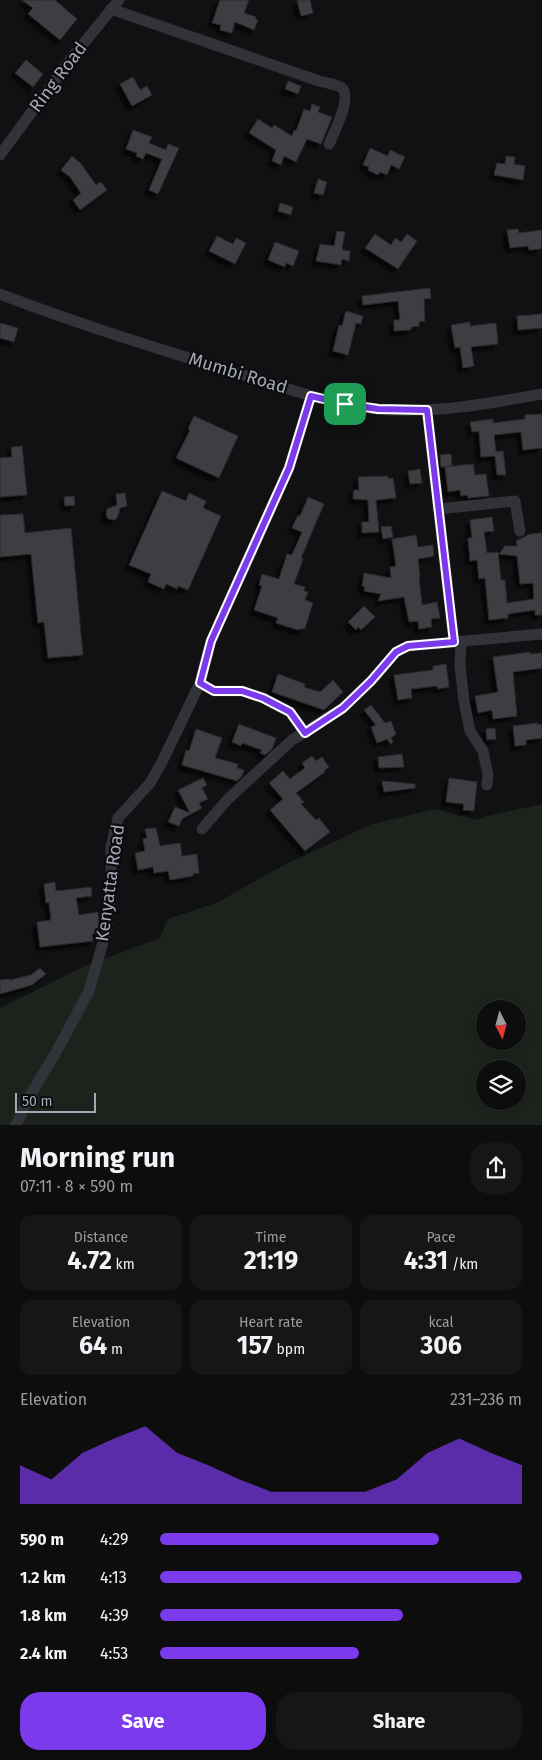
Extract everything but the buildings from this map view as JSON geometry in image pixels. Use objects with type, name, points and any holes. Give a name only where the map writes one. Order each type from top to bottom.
[{"type":"street","points":[[115,4],[310,78],[341,87],[345,92],[346,101],[329,144]]},
{"type":"street","name":"Ring Road","points":[[0,156],[70,60],[115,4]]},
{"type":"street","name":"Mumbi Road","points":[[0,294],[155,347],[311,396],[345,404],[378,409],[427,410],[471,407],[542,394]]},
{"type":"street","name":"Kenyatta Road","points":[[16,1125],[29,1097],[89,991],[106,932],[111,889],[111,847],[118,818],[150,783],[200,683],[211,641],[289,468],[311,396]]},
{"type":"street","points":[[427,410],[438,509],[458,642],[464,702],[470,731],[482,751],[488,775],[487,785]]},
{"type":"street","points":[[438,509],[515,501],[520,531]]},
{"type":"street","points":[[202,829],[227,800],[292,740],[343,708],[371,681],[396,652],[408,646],[542,634]]},
{"type":"street","points":[[200,683],[214,691],[242,691],[263,698],[290,712],[305,733]]},
{"type":"shaded area","points":[[542,804],[542,1125],[0,1125],[0,1008],[85,966],[160,938],[168,919],[216,903],[286,864],[372,824],[435,809],[477,820]]},
{"type":"route","points":[[311,396],[345,404],[378,409],[427,410],[454,642],[408,646],[396,652],[371,681],[343,708],[305,733],[290,712],[263,698],[242,691],[214,691],[200,683],[211,641],[289,468],[311,396]]}]
